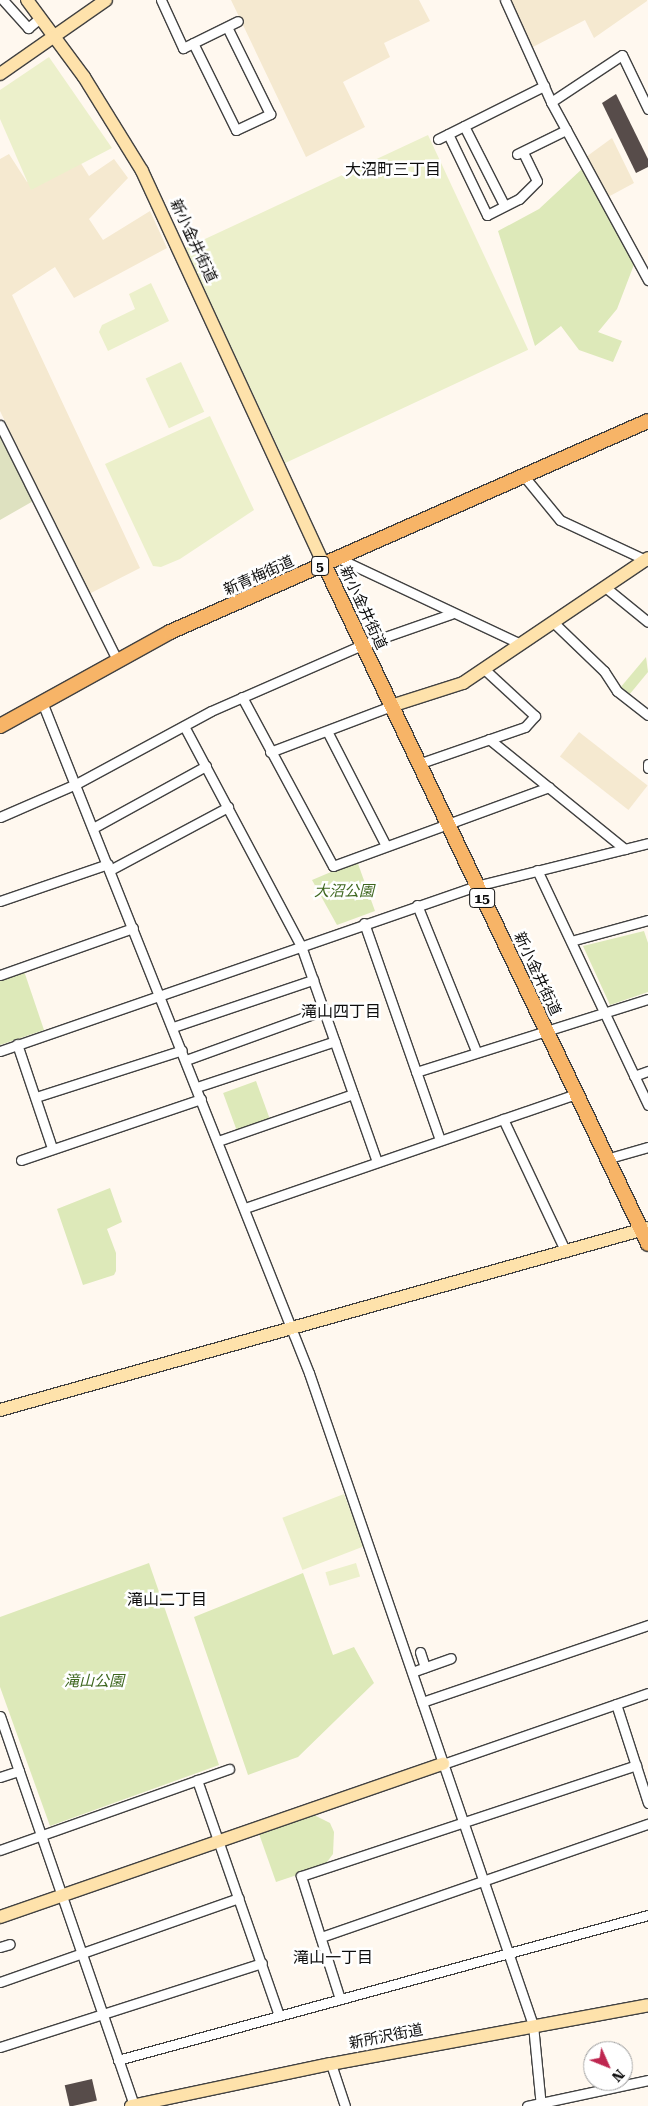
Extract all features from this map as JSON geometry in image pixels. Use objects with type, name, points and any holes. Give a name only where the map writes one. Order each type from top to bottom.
[{"type":"main road","name":"新青梅街道","points":[[1,724],[170,632],[648,421]]},
{"type":"main road","name":"新小金井街道","points":[[324,564],[606,1159],[644,1229],[648,1244]]},
{"type":"street","points":[[3,0],[28,28],[40,18]]},
{"type":"street","name":"新小金井街道","points":[[27,0],[110,116],[142,171],[324,564]]},
{"type":"street","points":[[0,74],[55,39],[106,0]]},
{"type":"street","points":[[161,0],[183,48],[238,21]]},
{"type":"street","points":[[506,0],[551,102],[648,280]]},
{"type":"street","points":[[193,43],[236,130],[270,114],[227,27]]},
{"type":"street","points":[[551,102],[622,55],[648,109]]},
{"type":"street","points":[[438,139],[544,86]]},
{"type":"street","points":[[464,126],[504,205]]},
{"type":"street","points":[[448,134],[487,215],[519,199],[537,181],[520,153],[566,130]]},
{"type":"street","points":[[0,425],[117,660]]},
{"type":"street","points":[[523,475],[560,520],[648,560]]},
{"type":"street","points":[[338,558],[451,614],[521,644]]},
{"type":"street","points":[[270,752],[391,706],[463,682],[648,560]]},
{"type":"street","points":[[605,587],[648,622]]},
{"type":"street","points":[[0,817],[76,784],[242,697],[362,645],[451,614]]},
{"type":"street","points":[[553,622],[604,672],[617,691],[648,715]]},
{"type":"street","points":[[418,764],[525,727],[535,716],[484,669]]},
{"type":"street","points":[[242,697],[333,866],[549,787]]},
{"type":"street","points":[[42,702],[292,1328],[533,2026],[541,2105]]},
{"type":"street","points":[[184,726],[301,946],[377,1162]]},
{"type":"street","points":[[327,731],[386,846]]},
{"type":"street","points":[[490,739],[625,849]]},
{"type":"street","points":[[93,828],[206,766]]},
{"type":"street","points":[[0,901],[109,867],[228,808]]},
{"type":"street","points":[[0,1051],[476,886],[648,843]]},
{"type":"street","points":[[537,870],[648,1104]]},
{"type":"street","points":[[418,905],[476,1051]]},
{"type":"street","points":[[571,941],[648,920]]},
{"type":"street","points":[[364,924],[440,1140]]},
{"type":"street","points":[[0,975],[133,928]]},
{"type":"street","points":[[172,1027],[313,980]]},
{"type":"street","points":[[416,1072],[544,1029],[648,998]]},
{"type":"street","points":[[186,1060],[324,1010]]},
{"type":"street","points":[[197,1087],[334,1041]]},
{"type":"street","points":[[17,1044],[52,1148]]},
{"type":"street","points":[[36,1097],[182,1050]]},
{"type":"street","points":[[634,1076],[648,1072]]},
{"type":"street","points":[[218,1141],[353,1094]]},
{"type":"street","points":[[245,1208],[576,1094]]},
{"type":"street","points":[[21,1160],[201,1099]]},
{"type":"street","points":[[503,1119],[566,1252]]},
{"type":"street","points":[[606,1159],[648,1146]]},
{"type":"street","points":[[0,1410],[644,1229]]},
{"type":"street","points":[[422,1702],[648,1625]]},
{"type":"street","points":[[420,1652],[425,1667]]},
{"type":"street","points":[[412,1672],[451,1658]]},
{"type":"street","points":[[0,1918],[648,1693]]},
{"type":"street","points":[[616,1704],[648,1803]]},
{"type":"street","points":[[0,1716],[133,2106]]},
{"type":"street","points":[[340,1999],[301,1876],[464,1824],[636,1765]]},
{"type":"street","points":[[0,1850],[229,1769]]},
{"type":"street","points":[[0,1777],[19,1770]]},
{"type":"street","points":[[197,1780],[279,2015]]},
{"type":"street","points":[[321,1937],[484,1883],[648,1824]]},
{"type":"street","points":[[0,1982],[82,1955],[239,1898]]},
{"type":"street","points":[[118,2060],[648,1915]]},
{"type":"street","points":[[0,1947],[10,1944]]},
{"type":"street","points":[[0,2047],[262,1962]]},
{"type":"street","name":"新所沢街道","points":[[133,2106],[331,2064],[648,2005]]},
{"type":"street","points":[[331,2064],[346,2106]]},
{"type":"street","points":[[526,2106],[541,2105],[648,2080]]},
{"type":"shaded area","points":[[231,0],[419,0],[430,21],[384,43],[390,57],[343,82],[365,127],[306,157]]},
{"type":"shaded area","points":[[510,0],[647,1],[594,38],[585,20],[531,48]]},
{"type":"shaded area","points":[[612,138],[634,183],[608,197],[586,157]]},
{"type":"shaded area","points":[[9,154],[27,182],[75,154],[89,176],[114,159],[128,178],[89,219],[103,240],[150,211],[167,248],[74,298],[55,267],[12,295],[140,568],[89,594],[0,411],[0,159]]},
{"type":"shaded area","points":[[579,732],[648,786],[628,810],[560,756]]},
{"type":"green space","points":[[49,57],[112,148],[31,190],[0,119],[0,90]]},
{"type":"green space","points":[[428,135],[528,350],[285,463],[185,248]]},
{"type":"green space","points":[[583,168],[635,262],[617,309],[598,332],[622,341],[613,362],[579,350],[561,326],[535,346],[498,231],[539,209]]},
{"type":"green space","points":[[151,283],[169,321],[108,351],[99,332],[102,325],[135,309],[129,294]]},
{"type":"green space","points":[[181,362],[204,412],[169,428],[146,378]]},
{"type":"green space","points":[[210,416],[254,510],[180,559],[161,567],[153,566],[105,464]]},
{"type":"green space","points":[[0,428],[35,500],[0,520]]},
{"type":"green space","points":[[646,657],[648,672],[629,695],[620,688]]},
{"type":"green space","name":"大沼公園","points":[[357,861],[375,911],[337,925],[312,880]]},
{"type":"green space","points":[[644,931],[648,943],[648,992],[610,1005],[583,946]]},
{"type":"green space","points":[[24,971],[44,1030],[0,1045],[0,979]]},
{"type":"green space","points":[[256,1081],[270,1120],[237,1131],[223,1093]]},
{"type":"green space","points":[[110,1188],[122,1222],[107,1229],[116,1253],[116,1271],[114,1275],[83,1285],[57,1209]]},
{"type":"green space","points":[[344,1494],[364,1546],[302,1570],[282,1518]]},
{"type":"green space","name":"滝山公園","points":[[149,1563],[219,1765],[50,1826],[0,1687],[0,1617]]},
{"type":"green space","points":[[356,1563],[360,1576],[329,1586],[325,1572]]},
{"type":"green space","points":[[303,1573],[333,1655],[354,1647],[374,1683],[298,1757],[248,1775],[194,1617]]},
{"type":"green space","points":[[310,1813],[330,1823],[334,1832],[333,1854],[324,1866],[276,1882],[258,1831]]},
{"type":"building","points":[[616,94],[648,159],[648,167],[636,173],[602,103]]},
{"type":"building","points":[[92,2079],[97,2100],[69,2106],[65,2085]]},
{"type":"district","name":"大沼町三丁目","points":[[393,170]]},
{"type":"district","name":"滝山四丁目","points":[[341,1012]]},
{"type":"district","name":"滝山二丁目","points":[[167,1600]]},
{"type":"district","name":"滝山一丁目","points":[[333,1958]]}]
